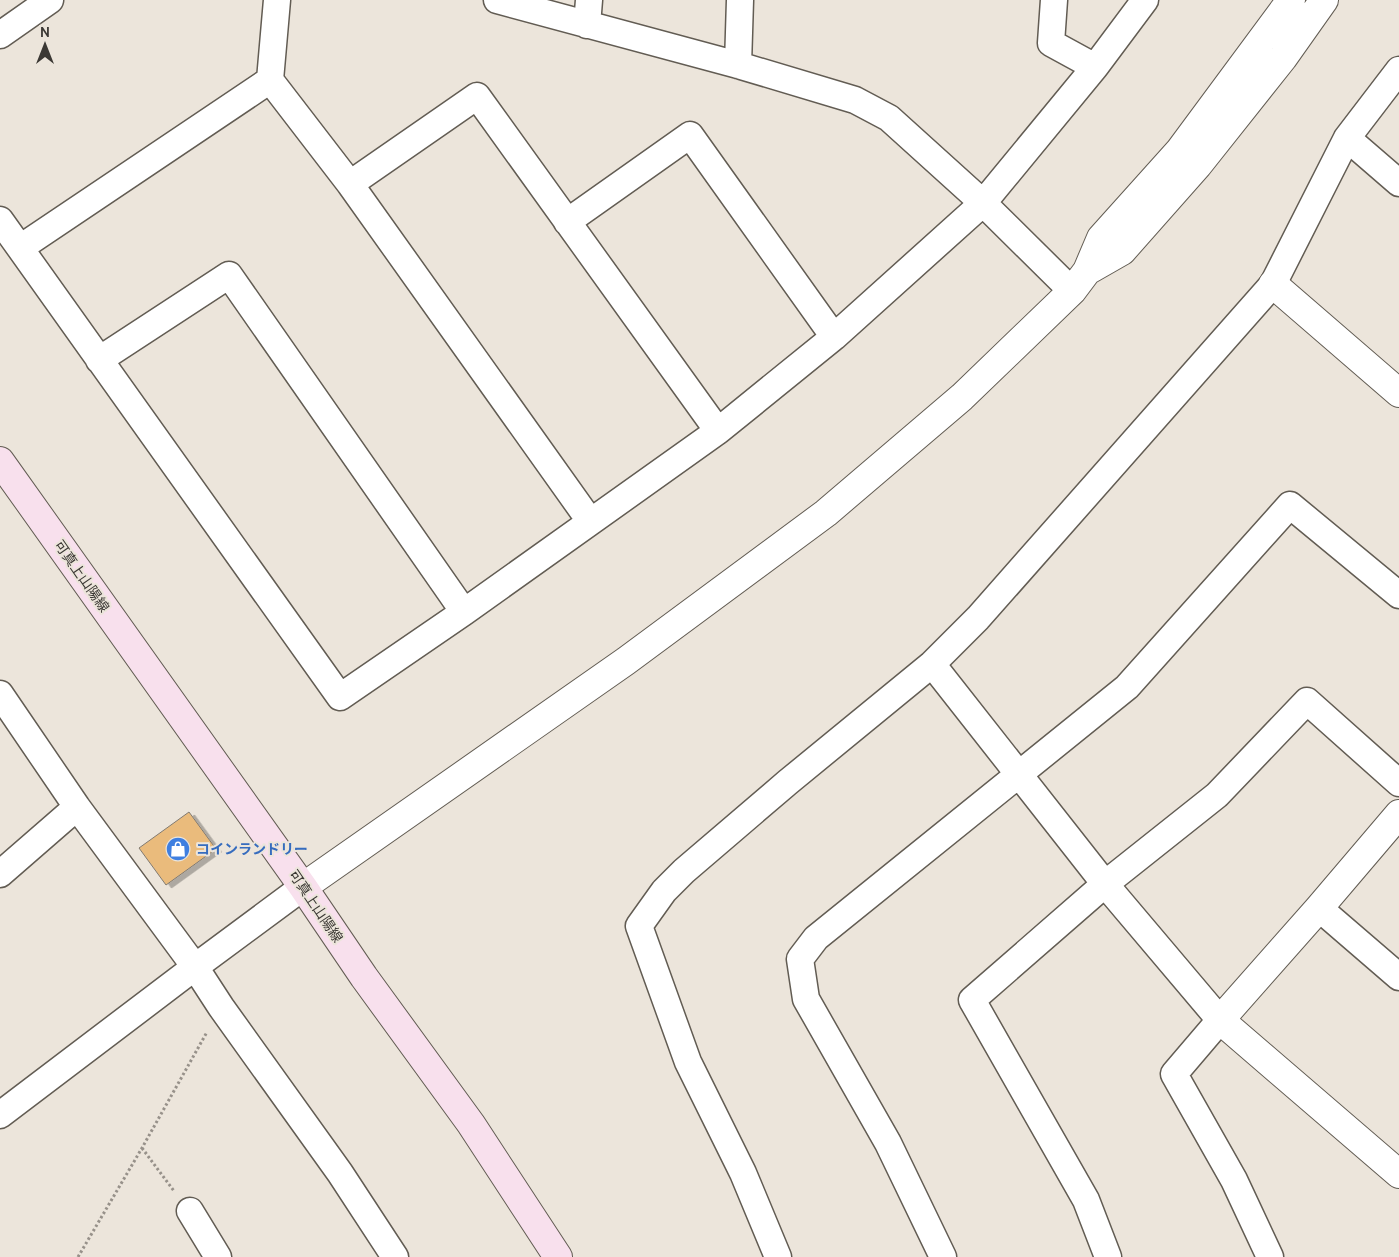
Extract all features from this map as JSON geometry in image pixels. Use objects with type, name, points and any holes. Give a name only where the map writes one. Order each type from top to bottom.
[{"type":"main road","name":"可真上山陽線","points":[[0,460],[303,887],[364,977],[471,1124],[558,1257]]},
{"type":"street","points":[[0,35],[50,0]]},
{"type":"street","points":[[277,0],[270,80],[350,184],[590,521]]},
{"type":"street","points":[[497,0],[588,12],[738,65],[855,100],[889,118],[983,203],[1080,281]]},
{"type":"street","points":[[738,65],[740,0]]},
{"type":"street","points":[[1054,0],[1050,43],[1095,66]]},
{"type":"street","points":[[0,220],[340,697],[464,612],[718,432],[834,337],[983,203],[1095,66],[1145,0]]},
{"type":"street","points":[[1080,281],[1101,238],[1180,150],[1292,0]]},
{"type":"street","points":[[0,1115],[303,887],[626,661],[826,513],[962,397],[1080,281],[1122,251],[1198,165],[1283,58],[1324,0]]},
{"type":"street","points":[[778,1257],[744,1172],[688,1062],[639,926],[664,891],[684,871],[788,782],[932,664],[978,618],[1273,284],[1347,138],[1399,70]]},
{"type":"street","points":[[20,248],[270,80]]},
{"type":"street","points":[[350,184],[477,96],[718,432]]},
{"type":"street","points":[[567,222],[690,135],[834,337]]},
{"type":"street","points":[[1347,138],[1399,183]]},
{"type":"street","points":[[99,360],[230,275],[464,612]]},
{"type":"street","points":[[1273,284],[1399,393]]},
{"type":"street","points":[[943,1257],[888,1143],[806,999],[800,959],[816,938],[1127,687],[1290,505],[1399,596]]},
{"type":"street","points":[[932,664],[1105,884],[1220,1020],[1399,1174]]},
{"type":"street","points":[[0,694],[77,807],[195,967],[221,1007],[340,1172],[396,1257]]},
{"type":"street","points":[[1108,1257],[1086,1200],[972,1000],[1105,884],[1217,795],[1307,701],[1399,784]]},
{"type":"street","points":[[0,874],[77,807]]},
{"type":"street","points":[[1270,1257],[1234,1180],[1174,1074],[1399,814]]},
{"type":"street","points":[[1319,908],[1399,977]]},
{"type":"street","points":[[190,1211],[218,1257]]},
{"type":"path","points":[[78,1257],[221,1007]]},
{"type":"path","points":[[142,1148],[190,1211]]},
{"type":"building","name":"コインランドリー","points":[[189,812],[216,849],[166,885],[139,848]]},
{"type":"place","name":"コインランドリー","points":[[178,849]]}]
